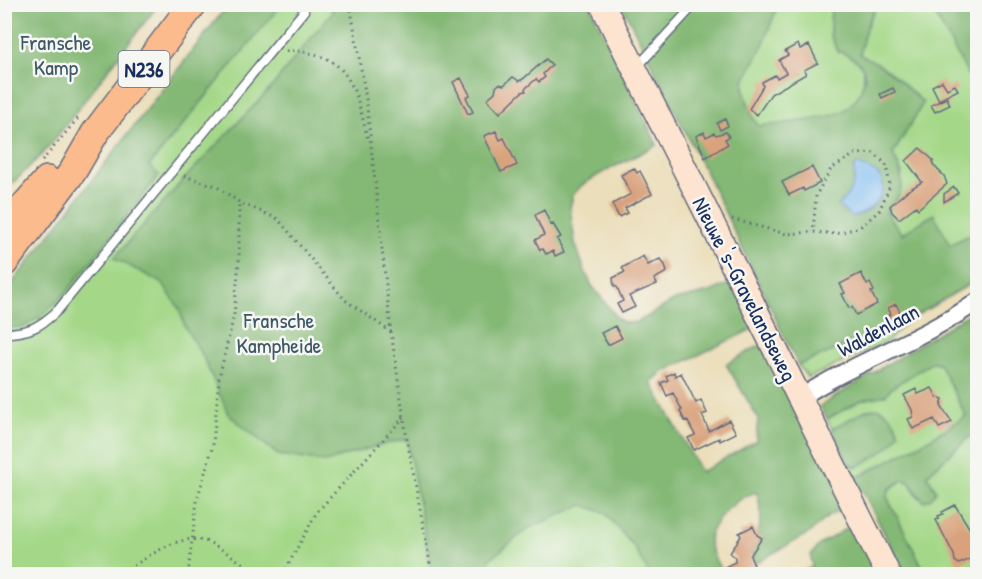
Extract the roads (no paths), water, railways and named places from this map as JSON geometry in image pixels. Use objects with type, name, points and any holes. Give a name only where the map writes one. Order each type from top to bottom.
[{"type":"main road","name":"N236","points":[[4,229],[64,161],[87,125],[193,4]]},
{"type":"main road","name":"Nieuwe 's-Gravelandseweg","points":[[602,4],[888,574]]},
{"type":"main road","name":"N236","points":[[4,263],[73,171],[87,125]]},
{"type":"street","name":"Waldenlaan","points":[[800,398],[815,388],[909,341],[978,301]]},
{"type":"lane","points":[[634,70],[695,4]]},
{"type":"lane","points":[[4,333],[22,333],[43,324],[58,310],[304,11]]},
{"type":"water","points":[[857,164],[877,174],[883,186],[875,204],[852,217],[838,206],[851,189],[855,174],[854,168]]},
{"type":"park label","name":"Fransche Kamp","points":[[56,54]]},
{"type":"park label","name":"Fransche Kampheide","points":[[279,332]]}]
